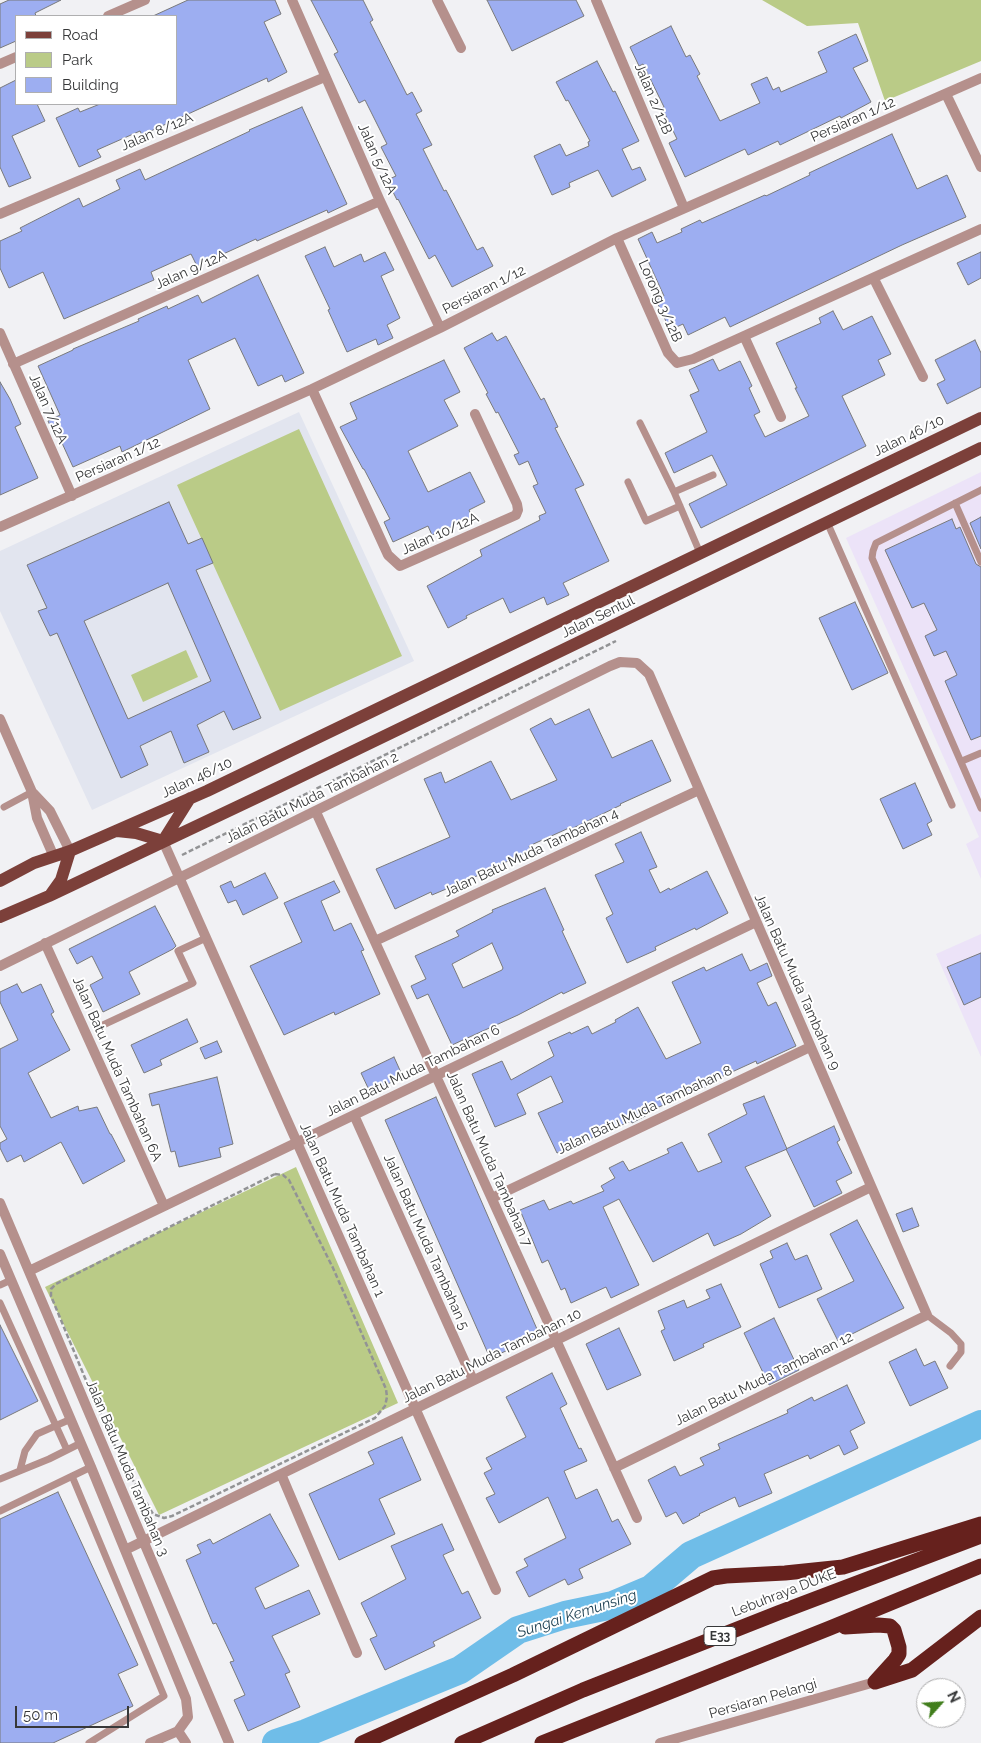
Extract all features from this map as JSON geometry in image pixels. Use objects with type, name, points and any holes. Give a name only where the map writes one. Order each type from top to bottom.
[{"type":"highway","points":[[362,1743],[719,1576],[843,1568],[981,1524]]},
{"type":"highway","name":"Lebuhraya DUKE","points":[[462,1743],[601,1683],[981,1536]]},
{"type":"highway","name":"E33","points":[[542,1743],[981,1566]]},
{"type":"highway","points":[[874,1682],[912,1670],[981,1618]]},
{"type":"highway","points":[[830,1628],[878,1625],[890,1626],[894,1630],[900,1647],[899,1654],[874,1682]]},
{"type":"main road","name":"Jalan 46/10","points":[[850,481],[981,418]]},
{"type":"main road","name":"Jalan Sentul","points":[[163,841],[279,787],[981,448]]},
{"type":"main road","name":"Jalan Sentul","points":[[335,729],[850,481]]},
{"type":"main road","name":"Jalan 46/10","points":[[70,852],[190,798],[335,729]]},
{"type":"main road","points":[[0,917],[49,896],[163,841],[190,798]]},
{"type":"main road","points":[[117,831],[149,836],[163,841]]},
{"type":"main road","points":[[0,881],[34,863],[70,852]]},
{"type":"main road","points":[[49,896],[61,880],[70,852]]},
{"type":"main road","points":[[54,857],[66,866],[80,872],[98,872]]},
{"type":"street","points":[[110,15],[145,0]]},
{"type":"street","name":"Jalan 5/12A","points":[[292,0],[380,201],[440,328]]},
{"type":"street","points":[[437,0],[461,48]]},
{"type":"street","name":"Jalan 2/12B","points":[[596,0],[684,208]]},
{"type":"street","points":[[0,64],[15,57]]},
{"type":"street","name":"Jalan 8/12A","points":[[0,214],[325,77]]},
{"type":"street","name":"Persiaran 1/12","points":[[0,527],[312,389],[440,328],[617,238],[981,78]]},
{"type":"street","points":[[946,94],[981,167]]},
{"type":"street","name":"Jalan 9/12A","points":[[13,364],[380,201]]},
{"type":"street","name":"Lorong 3/12B","points":[[617,238],[668,353],[677,363],[693,359],[874,279],[981,229]]},
{"type":"street","points":[[874,279],[923,377]]},
{"type":"street","name":"Jalan 7/12A","points":[[0,333],[72,496]]},
{"type":"street","points":[[744,336],[780,417]]},
{"type":"street","name":"Jalan 10/12A","points":[[312,389],[388,555],[400,566],[516,515],[518,510],[517,504],[475,414]]},
{"type":"street","name":"Jalan Batu Muda Tambahan 2","points":[[0,966],[610,666],[620,662],[637,663]]},
{"type":"street","name":"Jalan Batu Muda Tambahan 9","points":[[637,663],[649,674],[927,1315]]},
{"type":"street","points":[[0,719],[32,792],[37,818],[54,857]]},
{"type":"street","name":"Jalan Batu Muda Tambahan 4","points":[[375,941],[698,790]]},
{"type":"street","points":[[32,792],[50,811],[70,852]]},
{"type":"street","name":"Jalan Batu Muda Tambahan 7","points":[[316,812],[637,1518]]},
{"type":"street","name":"Jalan Batu Muda Tambahan 1","points":[[163,841],[496,1590]]},
{"type":"street","name":"Jalan Batu Muda Tambahan 6","points":[[29,1271],[756,922]]},
{"type":"street","name":"Jalan Batu Muda Tambahan 6A","points":[[45,943],[164,1206]]},
{"type":"street","name":"Jalan Batu Muda Tambahan 8","points":[[492,1198],[810,1047]]},
{"type":"street","name":"Jalan Batu Muda Tambahan 5","points":[[354,1115],[473,1380]]},
{"type":"street","name":"Jalan Batu Muda Tambahan 10","points":[[125,1550],[871,1187]]},
{"type":"street","name":"Jalan Batu Muda Tambahan 3","points":[[0,1203],[229,1743]]},
{"type":"street","points":[[0,1254],[71,1419],[186,1699],[188,1717],[178,1731],[150,1743]]},
{"type":"street","name":"Jalan Batu Muda Tambahan 12","points":[[614,1468],[927,1315]]},
{"type":"street","points":[[281,1474],[357,1653]]},
{"type":"street","name":"Persiaran Pelangi","points":[[660,1743],[874,1682]]},
{"type":"street","points":[[178,1731],[186,1743]]},
{"type":"lane","points":[[640,423],[674,492],[700,553]]},
{"type":"lane","points":[[674,492],[713,475]]},
{"type":"lane","points":[[628,482],[646,521],[680,506]]},
{"type":"lane","points":[[981,490],[876,543],[872,558],[981,808]]},
{"type":"lane","points":[[955,503],[981,562]]},
{"type":"lane","points":[[827,522],[952,805]]},
{"type":"lane","points":[[962,761],[981,753]]},
{"type":"lane","points":[[4,807],[32,792]]},
{"type":"lane","points":[[103,1025],[193,984],[178,951],[206,938]]},
{"type":"lane","points":[[0,1285],[11,1280]]},
{"type":"lane","points":[[0,1303],[67,1450]]},
{"type":"lane","points":[[927,1315],[952,1333],[961,1344],[961,1352],[950,1366]]},
{"type":"lane","points":[[20,1470],[25,1451],[37,1434],[71,1419]]},
{"type":"lane","points":[[0,1479],[81,1443]]},
{"type":"lane","points":[[0,1511],[91,1467]]},
{"type":"lane","points":[[72,1476],[164,1696],[89,1743]]},
{"type":"path","points":[[172,860],[618,640]]},
{"type":"path","points":[[275,1174],[283,1175],[289,1180],[333,1268],[386,1389],[385,1406],[375,1418],[172,1516],[164,1518],[153,1514],[118,1454],[51,1296],[51,1289],[56,1284],[275,1174]]},
{"type":"shaded area","points":[[299,412],[414,661],[92,810],[0,611],[0,551]]},
{"type":"shaded area","points":[[981,472],[981,879],[966,844],[979,837],[846,538]]},
{"type":"shaded area","points":[[981,934],[981,1057],[936,954]]},
{"type":"green space","points":[[762,0],[981,0],[981,61],[885,101],[858,23],[807,26]]},
{"type":"green space","points":[[299,429],[402,656],[280,711],[177,485]]},
{"type":"green space","points":[[186,650],[198,677],[143,702],[131,675]]},
{"type":"green space","points":[[296,1167],[398,1403],[159,1515],[45,1287]]},
{"type":"building","points":[[9,0],[61,0],[35,13],[36,15],[15,15],[15,41],[0,48],[0,4]]},
{"type":"building","points":[[188,0],[275,0],[281,14],[264,22],[287,72],[268,82],[267,78],[142,135],[140,131],[97,150],[101,157],[79,167],[56,118],[78,108],[80,112],[98,105],[178,105],[178,15],[155,15]]},
{"type":"building","points":[[311,0],[363,0],[373,20],[370,22],[407,95],[412,92],[422,111],[416,114],[432,145],[423,149],[477,250],[483,247],[493,266],[452,287],[435,255],[429,259],[387,180],[396,176],[381,147],[387,144],[365,100],[359,103],[334,54],[338,52]]},
{"type":"building","points":[[487,0],[576,0],[584,16],[512,51]]},
{"type":"building","points":[[671,26],[686,57],[690,55],[700,74],[697,76],[720,121],[760,103],[751,84],[767,77],[773,90],[779,87],[781,92],[827,72],[818,52],[856,34],[868,61],[853,68],[871,102],[841,118],[840,116],[780,145],[778,141],[748,155],[745,149],[685,177],[669,143],[677,139],[662,108],[664,107],[643,64],[639,66],[630,47]]},
{"type":"building","points":[[597,61],[613,92],[615,91],[639,141],[622,149],[632,170],[640,167],[646,180],[612,197],[598,170],[569,183],[570,187],[552,195],[534,156],[560,144],[566,156],[589,146],[588,142],[590,141],[556,82]]},
{"type":"building","points":[[15,80],[15,105],[37,105],[45,121],[12,136],[31,178],[9,187],[0,167],[0,88]]},
{"type":"building","points":[[302,107],[347,204],[328,213],[327,210],[257,241],[256,239],[197,266],[191,254],[151,272],[154,280],[64,319],[43,272],[9,288],[0,268],[0,241],[22,231],[20,228],[79,198],[83,207],[120,189],[116,180],[140,169],[145,180]]},
{"type":"building","points":[[892,134],[917,189],[947,175],[966,217],[902,245],[730,327],[725,317],[688,335],[683,324],[670,330],[656,300],[664,296],[638,239],[652,232],[657,243],[682,232],[681,229],[700,220],[702,223],[766,196],[810,175],[809,173]]},
{"type":"building","points":[[325,247],[334,267],[361,254],[364,262],[385,252],[394,270],[381,276],[400,318],[387,325],[393,338],[378,345],[376,339],[347,352],[328,310],[330,309],[305,256]]},
{"type":"building","points":[[981,252],[981,278],[968,285],[957,263]]},
{"type":"building","points":[[258,275],[304,373],[285,382],[282,375],[258,386],[235,338],[188,360],[210,409],[122,452],[120,446],[73,467],[56,430],[53,432],[48,421],[60,415],[38,366],[139,321],[138,319],[167,306],[168,309],[198,295],[202,303]]},
{"type":"building","points":[[833,311],[843,330],[872,316],[891,354],[878,360],[885,375],[842,396],[866,446],[701,528],[689,504],[727,485],[712,455],[674,473],[665,453],[707,432],[690,395],[699,391],[689,370],[713,359],[719,371],[740,361],[752,386],[749,388],[760,412],[754,415],[765,437],[809,416],[776,343],[821,323],[819,318]]},
{"type":"building","points":[[492,333],[497,341],[506,336],[541,400],[544,398],[558,427],[555,428],[584,485],[575,489],[609,561],[563,583],[569,595],[547,605],[544,597],[510,613],[503,598],[466,616],[467,618],[448,628],[427,586],[482,556],[480,550],[540,520],[539,516],[546,513],[533,486],[538,484],[528,461],[519,465],[514,455],[519,453],[498,412],[496,413],[486,394],[488,393],[464,348]]},
{"type":"building","points":[[975,340],[981,353],[981,387],[947,404],[937,384],[945,380],[935,360]]},
{"type":"building","points":[[444,360],[460,392],[444,400],[458,426],[408,451],[428,492],[470,472],[485,502],[469,510],[472,517],[458,524],[432,535],[428,526],[393,542],[384,522],[390,519],[340,427],[357,419],[350,403]]},
{"type":"building","points":[[0,382],[21,424],[15,427],[38,478],[0,495]]},
{"type":"building","points":[[169,502],[188,544],[202,538],[213,563],[196,570],[261,718],[233,730],[224,711],[197,725],[209,752],[184,763],[171,731],[140,746],[148,765],[121,778],[57,633],[50,636],[38,611],[47,608],[27,565]],"holes":[[[168,583],[211,681],[128,719],[84,621]]]},
{"type":"building","points":[[981,517],[981,549],[970,523]]},
{"type":"building","points":[[952,519],[956,529],[960,527],[976,564],[981,567],[981,736],[971,740],[945,681],[957,675],[946,651],[934,656],[925,636],[937,630],[924,603],[912,608],[885,550]]},
{"type":"building","points":[[855,602],[888,673],[852,690],[819,618]]},
{"type":"building","points":[[589,709],[612,758],[652,740],[671,781],[569,830],[569,828],[529,846],[531,851],[498,867],[432,895],[431,892],[395,909],[376,869],[450,837],[424,779],[441,772],[445,783],[491,761],[511,800],[557,780],[530,729],[551,718],[555,725]]},
{"type":"building","points":[[915,783],[932,821],[927,824],[932,835],[903,849],[880,799]]},
{"type":"building","points":[[641,832],[657,867],[649,870],[660,893],[669,888],[670,890],[707,871],[728,913],[696,930],[695,928],[655,947],[656,950],[627,963],[606,918],[613,914],[595,875],[624,862],[615,844]]},
{"type":"building","points":[[265,873],[278,898],[243,915],[236,900],[228,903],[220,886],[231,881],[234,888]]},
{"type":"building","points":[[334,881],[340,892],[321,901],[334,931],[351,923],[364,950],[361,951],[380,994],[335,1015],[334,1012],[284,1035],[250,966],[302,942],[284,903]]},
{"type":"building","points":[[545,888],[586,983],[563,994],[562,992],[518,1015],[452,1045],[428,994],[417,999],[411,986],[426,979],[415,956],[459,936],[456,931],[493,912],[492,910]],"holes":[[[492,943],[503,968],[463,988],[452,964]]]},
{"type":"building","points":[[155,906],[176,946],[129,972],[140,994],[103,1012],[90,985],[103,978],[92,956],[77,964],[69,949]]},
{"type":"building","points":[[981,953],[981,997],[964,1005],[947,967]]},
{"type":"building","points":[[742,954],[750,971],[767,963],[772,976],[757,983],[768,1006],[776,1002],[796,1046],[757,1064],[756,1061],[710,1082],[711,1085],[647,1112],[649,1114],[632,1123],[631,1121],[557,1153],[538,1113],[563,1102],[551,1076],[517,1094],[526,1114],[495,1127],[472,1074],[502,1061],[511,1080],[554,1056],[548,1042],[588,1026],[592,1034],[616,1022],[615,1020],[638,1007],[666,1059],[701,1043],[672,982],[704,967],[706,971]]},
{"type":"building","points":[[17,984],[22,993],[41,984],[54,1012],[51,1014],[70,1050],[28,1073],[51,1118],[78,1106],[79,1111],[97,1107],[125,1161],[83,1184],[61,1142],[24,1162],[21,1155],[7,1162],[0,1148],[0,1143],[7,1139],[0,1126],[0,1049],[18,1040],[0,1002],[0,992]]},
{"type":"building","points":[[187,1019],[198,1042],[160,1060],[162,1065],[144,1073],[131,1045]]},
{"type":"building","points":[[217,1041],[222,1052],[205,1059],[200,1048]]},
{"type":"building","points":[[394,1057],[403,1077],[370,1092],[361,1073]]},
{"type":"building","points":[[217,1077],[233,1144],[219,1148],[221,1157],[179,1167],[175,1151],[171,1152],[159,1104],[152,1106],[149,1094]]},
{"type":"building","points":[[764,1096],[787,1149],[745,1167],[771,1216],[741,1234],[714,1246],[708,1233],[653,1262],[619,1199],[603,1207],[639,1285],[611,1298],[606,1287],[571,1303],[565,1288],[561,1290],[548,1260],[542,1263],[520,1210],[544,1200],[549,1210],[571,1201],[573,1204],[604,1191],[601,1186],[615,1178],[609,1168],[623,1161],[629,1171],[669,1153],[667,1149],[682,1142],[698,1172],[722,1162],[708,1134],[747,1114],[743,1104]]},
{"type":"building","points":[[436,1097],[540,1336],[490,1358],[385,1120]]},
{"type":"building","points":[[834,1126],[840,1140],[837,1142],[852,1173],[836,1181],[842,1193],[814,1207],[786,1149]]},
{"type":"building","points":[[912,1208],[919,1226],[903,1232],[896,1214]]},
{"type":"building","points":[[857,1220],[904,1308],[838,1341],[817,1299],[854,1281],[830,1234]]},
{"type":"building","points":[[787,1243],[795,1260],[807,1255],[822,1289],[779,1308],[760,1264],[773,1258],[770,1251]]},
{"type":"building","points":[[721,1284],[741,1327],[703,1344],[704,1347],[674,1361],[661,1331],[665,1329],[658,1311],[684,1300],[687,1308],[710,1298],[706,1290]]},
{"type":"building","points":[[774,1318],[799,1370],[769,1385],[744,1333]]},
{"type":"building","points":[[0,1325],[38,1401],[0,1420]]},
{"type":"building","points":[[619,1328],[641,1375],[607,1390],[586,1344]]},
{"type":"building","points":[[916,1349],[924,1366],[935,1361],[948,1388],[910,1406],[889,1362]]},
{"type":"building","points":[[552,1373],[567,1404],[560,1408],[579,1449],[581,1448],[587,1461],[564,1471],[576,1499],[597,1489],[612,1522],[618,1519],[631,1544],[579,1569],[583,1578],[568,1585],[565,1579],[529,1597],[516,1572],[528,1566],[524,1559],[566,1538],[548,1497],[499,1523],[486,1498],[495,1494],[484,1473],[492,1469],[486,1458],[526,1437],[506,1397]]},
{"type":"building","points":[[847,1385],[865,1423],[850,1431],[858,1448],[844,1455],[839,1445],[810,1459],[808,1455],[764,1474],[772,1493],[739,1507],[735,1497],[699,1514],[683,1524],[676,1512],[666,1517],[648,1480],[675,1466],[680,1476],[704,1465],[700,1458],[720,1449],[718,1444],[788,1413],[787,1410],[812,1397],[814,1401]]},
{"type":"building","points":[[402,1437],[421,1480],[379,1499],[395,1534],[339,1560],[309,1494],[374,1464],[368,1452]]},
{"type":"building","points":[[58,1492],[138,1665],[118,1674],[133,1706],[53,1743],[0,1743],[0,1519]]},
{"type":"building","points":[[270,1514],[299,1566],[255,1588],[265,1609],[309,1590],[320,1614],[272,1636],[290,1672],[285,1674],[300,1707],[248,1731],[234,1700],[245,1695],[230,1662],[234,1661],[216,1623],[213,1624],[186,1560],[201,1553],[197,1545],[210,1539],[213,1544]]},
{"type":"building","points":[[442,1524],[454,1550],[443,1555],[462,1594],[468,1591],[481,1618],[433,1642],[435,1646],[385,1670],[370,1639],[377,1636],[361,1603],[406,1579],[391,1546]]},
{"type":"waterway","name":"Sungai Kemunsing","points":[[276,1743],[306,1733],[460,1670],[518,1630],[565,1615],[613,1605],[651,1589],[691,1555],[981,1424]]}]
